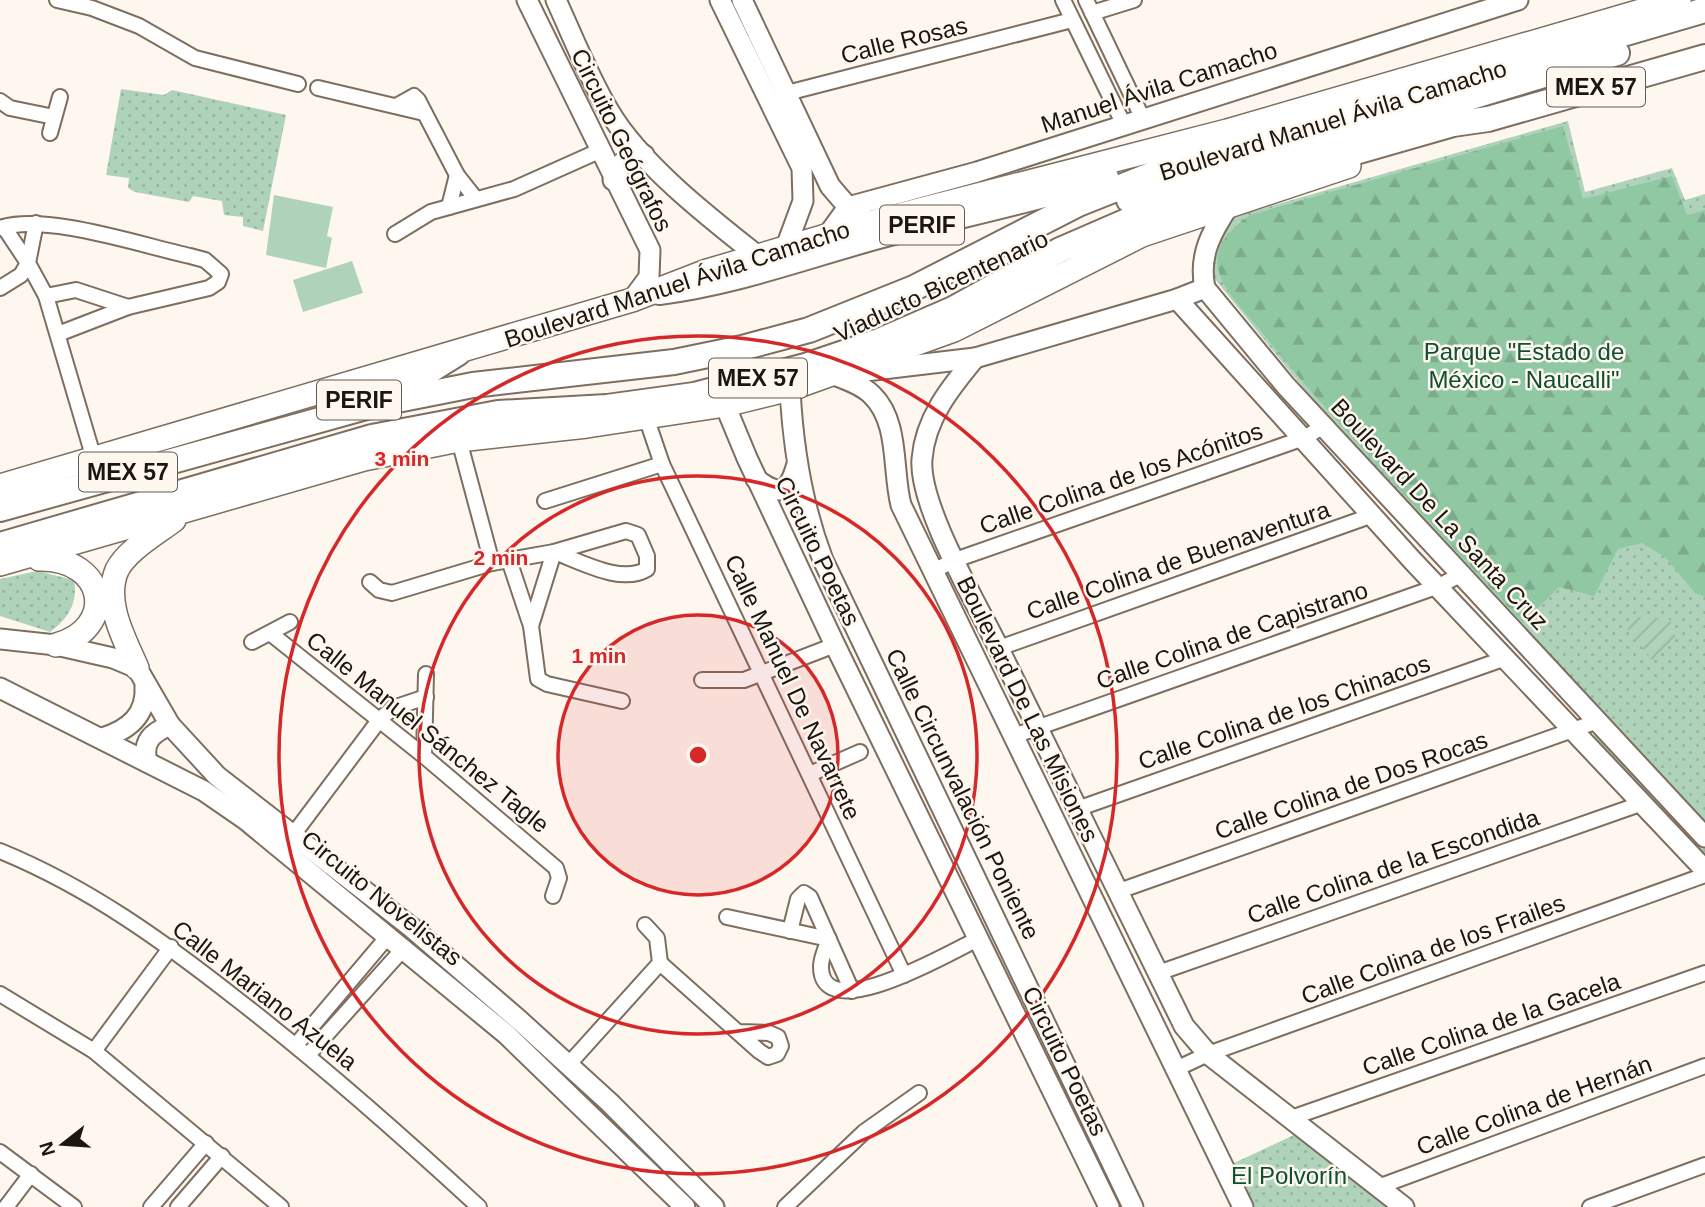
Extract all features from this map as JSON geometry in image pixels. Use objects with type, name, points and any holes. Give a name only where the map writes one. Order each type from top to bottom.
[{"type":"highway","name":"Boulevard Manuel Ávila Camacho","points":[[0,509],[255,435],[377,404],[461,387],[674,362],[809,330],[914,288],[1078,204],[1186,161],[1705,10]]},
{"type":"highway","name":"Viaducto Bicentenario","points":[[0,525],[376,416],[686,375],[818,342],[934,295],[1133,198],[1705,27]]},
{"type":"highway","name":"Boulevard Manuel Ávila Camacho","points":[[5,556],[372,437],[498,413],[607,407],[694,395],[805,366],[879,341],[953,309],[1060,250],[1150,211],[1453,124],[1488,119],[1705,57]]},
{"type":"highway","name":"PERIF","points":[[659,292],[734,278],[891,233],[1055,194],[1124,172],[1186,161]]},
{"type":"highway","name":"PERIF","points":[[255,435],[413,381],[458,353]]},
{"type":"main road","name":"Circuito Geógrafos","points":[[527,0],[613,180],[638,226],[652,262],[649,277],[632,300]]},
{"type":"main road","points":[[556,0],[610,113],[644,155],[708,216],[758,256]]},
{"type":"main road","points":[[720,0],[802,169],[803,201],[786,247]]},
{"type":"main road","points":[[742,0],[830,186],[848,207],[877,221]]},
{"type":"main road","name":"Manuel Ávila Camacho","points":[[848,207],[977,172],[1123,123],[1518,0]]},
{"type":"main road","name":"Boulevard Manuel Ávila Camacho","points":[[0,486],[659,292],[707,271],[786,247],[1227,131],[1679,0]]},
{"type":"main road","points":[[588,126],[601,123],[610,113]]},
{"type":"main road","name":"Boulevard Manuel Ávila Camacho","points":[[5,556],[181,514],[364,459],[459,440],[726,405],[790,389],[954,330],[1142,234],[1488,119]]},
{"type":"main road","points":[[613,180],[622,163],[644,155]]},
{"type":"main road","points":[[834,374],[937,365],[975,358],[1177,299],[1205,288],[1200,267],[1210,235],[1230,204]]},
{"type":"main road","points":[[827,236],[848,207]]},
{"type":"main road","name":"Boulevard De La Santa Cruz","points":[[1205,288],[1324,426],[1705,836]]},
{"type":"main road","name":"Boulevard De La Santa Cruz","points":[[1177,299],[1705,873]]},
{"type":"main road","name":"Boulevard De Las Misiones","points":[[975,358],[951,386],[933,416],[922,461],[929,499],[1037,728],[1184,1026],[1208,1054],[1404,1207]]},
{"type":"main road","name":"Boulevard De Las Misiones","points":[[834,374],[863,388],[882,407],[889,424],[901,505],[1178,1068],[1243,1207]]},
{"type":"main road","name":"Calle Circunvalación Poniente","points":[[790,389],[797,464],[807,514],[823,560],[1133,1207]]},
{"type":"main road","name":"Circuito Poetas","points":[[726,405],[756,479],[835,645],[1109,1207]]},
{"type":"main road","points":[[895,465],[922,461]]},
{"type":"main road","points":[[756,479],[772,490],[783,489],[790,484],[797,464]]},
{"type":"main road","points":[[0,477],[39,475]]},
{"type":"main road","points":[[181,514],[128,556],[118,569],[114,584],[117,618],[141,676],[170,725],[217,776],[411,927],[568,1065],[715,1207]]},
{"type":"main road","points":[[5,556],[66,561],[78,566],[92,583],[96,603],[89,624],[72,639],[56,645]]},
{"type":"main road","points":[[0,639],[56,645],[113,658],[141,676]]},
{"type":"main road","points":[[102,738],[124,730],[136,720],[143,706],[141,676]]},
{"type":"main road","points":[[0,688],[22,700]]},
{"type":"main road","name":"Circuito Novelistas","points":[[22,700],[204,791],[246,820],[397,941],[506,1034],[685,1207]]},
{"type":"main road","points":[[147,762],[145,747],[149,737],[170,725]]},
{"type":"main road","points":[[956,893],[979,881]]},
{"type":"street","points":[[57,0],[97,4],[195,58],[298,84]]},
{"type":"street","points":[[1063,0],[1123,123]]},
{"type":"street","points":[[1134,0],[1089,6],[1142,117]]},
{"type":"street","name":"Calle Rosas","points":[[787,93],[1072,20]]},
{"type":"street","points":[[318,88],[424,113]]},
{"type":"street","points":[[396,106],[414,96],[457,175],[476,199]]},
{"type":"street","points":[[50,132],[60,97]]},
{"type":"street","points":[[4,107],[54,117]]},
{"type":"street","points":[[395,234],[431,212],[538,180],[599,151]]},
{"type":"street","points":[[449,207],[457,175]]},
{"type":"street","points":[[58,334],[128,307],[209,288],[218,282],[220,274],[205,260],[36,223],[19,223],[2,228],[28,263],[46,296],[94,459]]},
{"type":"street","points":[[1,288],[21,275],[28,263],[36,223]]},
{"type":"street","points":[[46,296],[76,290],[128,307]]},
{"type":"street","name":"Calle Manuel De Navarrete","points":[[646,417],[662,464],[904,975]]},
{"type":"street","name":"Calle Colina de los Acónitos","points":[[933,571],[956,560],[1304,438],[1324,426]]},
{"type":"street","points":[[459,440],[492,563]]},
{"type":"street","points":[[545,501],[662,464]]},
{"type":"street","name":"Calle Colina de Buenaventura","points":[[999,648],[1373,515]]},
{"type":"street","points":[[370,582],[379,590],[391,593],[492,563],[554,552],[626,531],[638,535],[643,545],[647,569],[637,575],[621,575],[554,552]]},
{"type":"street","points":[[531,626],[554,552]]},
{"type":"street","points":[[509,560],[531,626],[538,679],[547,684],[622,701]]},
{"type":"street","name":"Calle Colina de Capistrano","points":[[1014,736],[1439,586],[1462,574]]},
{"type":"street","points":[[252,642],[290,622]]},
{"type":"street","name":"Calle Manuel Sánchez Tagle","points":[[270,632],[424,755],[556,868],[559,878],[553,896]]},
{"type":"street","points":[[702,680],[725,682],[762,674],[835,645]]},
{"type":"street","name":"Calle Colina de los Chinacos","points":[[1077,809],[1506,658]]},
{"type":"street","points":[[424,755],[426,674]]},
{"type":"street","name":"Circuito Novelistas","points":[[0,695],[22,700]]},
{"type":"street","points":[[293,835],[380,719],[393,708],[426,697]]},
{"type":"street","name":"Calle Colina de Dos Rocas","points":[[1119,891],[1598,721]]},
{"type":"street","points":[[810,774],[860,752]]},
{"type":"street","name":"Calle Colina de la Escondida","points":[[1158,973],[1643,803]]},
{"type":"street","name":"Calle Mariano Azuela","points":[[0,852],[44,869],[90,894],[171,947],[308,1055],[479,1207]]},
{"type":"street","name":"Calle Colina de los Frailes","points":[[1178,1068],[1208,1054],[1705,873]]},
{"type":"street","points":[[790,931],[798,899],[804,893],[810,897],[852,991],[872,988],[904,975],[978,939]]},
{"type":"street","points":[[727,917],[829,939]]},
{"type":"street","points":[[645,925],[656,939],[660,957],[740,1032],[768,1057],[777,1054],[781,1046],[778,1037],[769,1033],[740,1032]]},
{"type":"street","points":[[296,1045],[397,941]]},
{"type":"street","points":[[308,1055],[397,941]]},
{"type":"street","points":[[94,1051],[171,947]]},
{"type":"street","points":[[568,1065],[660,957]]},
{"type":"street","name":"Calle Colina de la Gacela","points":[[1292,1118],[1705,973]]},
{"type":"street","points":[[0,993],[94,1051],[281,1207]]},
{"type":"street","name":"Calle Colina de Hernán","points":[[1378,1187],[1705,1066]]},
{"type":"street","points":[[785,1207],[864,1132],[919,1093]]},
{"type":"street","points":[[151,1207],[206,1143]]},
{"type":"street","points":[[0,1152],[74,1207]]},
{"type":"street","points":[[178,1207],[222,1156]]},
{"type":"street","points":[[1590,1207],[1705,1166]]},
{"type":"street","points":[[6,1207],[31,1174]]},
{"type":"green space","points":[[121,89],[164,95],[172,90],[286,115],[263,231],[243,226],[243,217],[224,215],[222,201],[193,196],[189,202],[135,192],[128,188],[129,178],[106,175]]},
{"type":"green space","name":"Parque \"Estado de México - Naucalli\"","points":[[1568,121],[1585,192],[1672,168],[1685,200],[1705,194],[1705,832],[1321,410],[1214,278],[1219,245],[1236,216]]},
{"type":"green space","name":"Parque \"Estado de México - Naucalli\"","points":[[1563,126],[1583,199],[1672,176],[1687,215],[1705,210],[1705,597],[1695,593],[1666,558],[1642,543],[1618,549],[1594,596],[1559,587],[1523,623],[1290,367],[1229,292],[1220,275],[1218,259],[1226,237],[1250,215]]},
{"type":"green space","points":[[274,195],[333,207],[327,236],[332,238],[326,268],[266,255]]},
{"type":"green space","points":[[352,261],[363,293],[303,312],[293,280]]},
{"type":"green space","points":[[37,571],[74,580],[75,595],[71,609],[50,632],[0,616],[0,579]]},
{"type":"green space","points":[[1638,617],[1668,618],[1676,629],[1674,640],[1653,661],[1627,628]]},
{"type":"green space","points":[[1596,732],[1601,733],[1705,847],[1705,859],[1598,741],[1594,736]]},
{"type":"green space","name":"El Polvorín","points":[[1294,1135],[1386,1207],[1250,1207],[1230,1165]]}]
